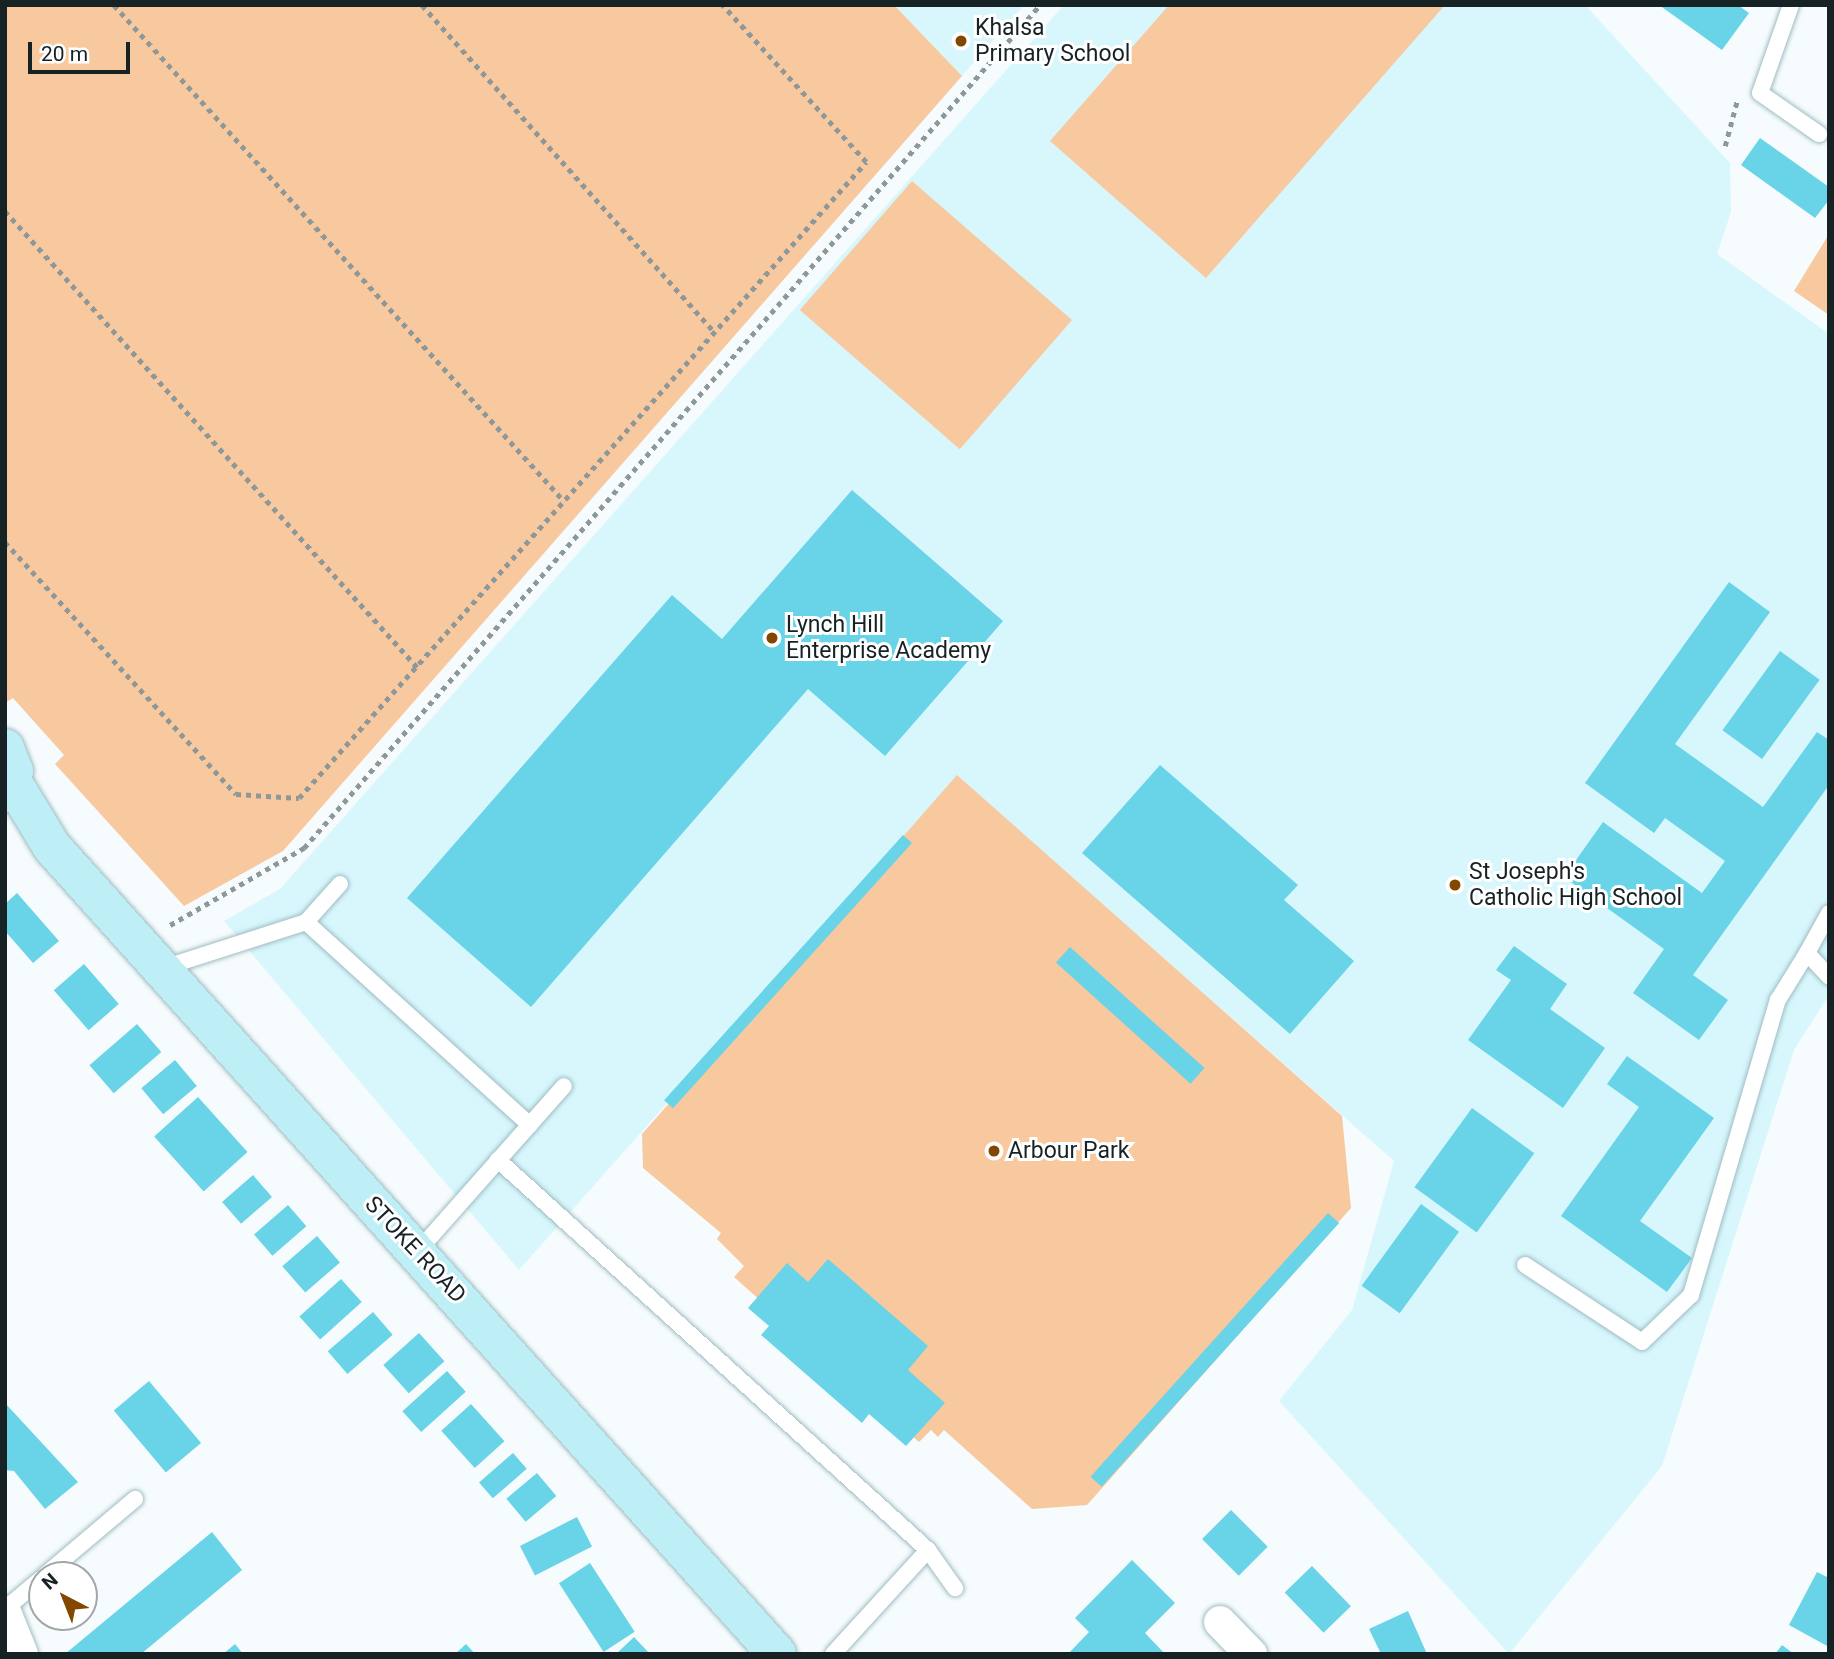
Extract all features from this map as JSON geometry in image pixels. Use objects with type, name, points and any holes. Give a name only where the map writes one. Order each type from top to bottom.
[{"type":"main road","name":"STOKE ROAD","points":[[7,784],[52,847],[418,1251],[777,1654]]},
{"type":"street","points":[[5,1610],[22,1654]]},
{"type":"street","points":[[1220,1622],[1251,1654]]},
{"type":"lane","points":[[1791,5],[1760,93],[1819,134]]},
{"type":"lane","points":[[160,969],[306,922],[340,884]]},
{"type":"lane","points":[[1525,1265],[1642,1342],[1691,1295],[1778,1000],[1829,913]]},
{"type":"lane","points":[[306,922],[530,1125]]},
{"type":"lane","points":[[1807,953],[1829,977]]},
{"type":"lane","points":[[418,1251],[564,1086]]},
{"type":"lane","points":[[498,1160],[928,1550],[955,1588]]},
{"type":"lane","points":[[62,1561],[135,1499]]},
{"type":"lane","points":[[833,1654],[928,1550]]},
{"type":"lane","points":[[5,1610],[28,1590]]},
{"type":"path","points":[[114,5],[564,501]]},
{"type":"path","points":[[422,5],[715,333]]},
{"type":"path","points":[[5,542],[236,794],[299,798],[866,162],[722,5]]},
{"type":"path","points":[[160,969],[171,920],[282,866],[304,848],[1040,5]]},
{"type":"path","points":[[5,211],[417,667]]},
{"type":"shaded area","points":[[5,5],[894,5],[962,76],[283,851],[184,906],[55,764],[64,755],[13,698],[5,703]]},
{"type":"shaded area","name":"Khalsa Primary School","points":[[894,5],[1024,5],[962,76]]},
{"type":"shaded area","points":[[1064,5],[1585,5],[1730,163],[1731,212],[1717,254],[1829,334],[1829,995],[1794,1050],[1662,1466],[1509,1654],[1279,1401],[1352,1310],[1394,1161],[957,776],[519,1270],[224,921],[280,889]]},
{"type":"shaded area","points":[[1169,5],[1445,5],[1206,278],[1050,141]]},
{"type":"shaded area","points":[[912,181],[1072,320],[960,449],[800,310]]},
{"type":"shaded area","points":[[1829,234],[1829,315],[1794,291]]},
{"type":"shaded area","name":"Arbour Park","points":[[957,775],[1342,1116],[1351,1208],[1087,1505],[1032,1509],[944,1430],[938,1437],[931,1430],[919,1442],[734,1277],[744,1266],[717,1239],[721,1233],[643,1168],[642,1134]]},
{"type":"building","points":[[1659,5],[1738,5],[1749,13],[1722,50]]},
{"type":"building","points":[[1760,138],[1829,187],[1829,200],[1815,218],[1741,165]]},
{"type":"building","points":[[852,490],[1003,621],[885,756],[808,689],[531,1007],[407,898],[672,595],[722,639]]},
{"type":"building","points":[[1729,582],[1770,612],[1675,744],[1763,807],[1817,732],[1829,740],[1829,785],[1693,975],[1728,1000],[1699,1040],[1633,993],[1664,949],[1564,877],[1603,822],[1702,893],[1725,861],[1665,818],[1654,833],[1585,783]]},
{"type":"building","points":[[1780,651],[1820,680],[1762,759],[1722,730]]},
{"type":"building","points":[[1160,765],[1298,885],[1284,900],[1354,961],[1290,1034],[1082,853]]},
{"type":"building","points":[[903,835],[912,843],[673,1108],[664,1100]]},
{"type":"building","points":[[17,893],[59,941],[33,963],[5,931],[5,904]]},
{"type":"building","points":[[1514,946],[1567,984],[1550,1009],[1605,1048],[1563,1108],[1468,1040],[1511,980],[1496,970]]},
{"type":"building","points":[[1070,947],[1205,1068],[1190,1084],[1056,963]]},
{"type":"building","points":[[84,964],[119,1004],[89,1030],[54,990]]},
{"type":"building","points":[[137,1024],[161,1052],[114,1093],[89,1065]]},
{"type":"building","points":[[1627,1056],[1714,1118],[1640,1221],[1692,1258],[1667,1292],[1561,1216],[1639,1107],[1607,1084]]},
{"type":"building","points":[[175,1060],[197,1086],[163,1114],[141,1088]]},
{"type":"building","points":[[198,1097],[248,1152],[204,1191],[154,1136]]},
{"type":"building","points":[[1472,1108],[1534,1153],[1477,1233],[1414,1187]]},
{"type":"building","points":[[253,1175],[272,1197],[241,1224],[222,1202]]},
{"type":"building","points":[[1421,1204],[1459,1232],[1400,1313],[1362,1286]]},
{"type":"building","points":[[288,1205],[306,1226],[272,1256],[254,1235]]},
{"type":"building","points":[[1328,1213],[1339,1223],[1102,1487],[1090,1477]]},
{"type":"building","points":[[317,1236],[340,1262],[305,1293],[282,1266]]},
{"type":"building","points":[[828,1259],[928,1346],[908,1370],[945,1403],[906,1446],[869,1414],[862,1423],[761,1335],[769,1326],[748,1308],[787,1263],[808,1282]]},
{"type":"building","points":[[341,1279],[362,1302],[320,1340],[299,1316]]},
{"type":"building","points":[[373,1312],[393,1335],[347,1374],[328,1351]]},
{"type":"building","points":[[419,1333],[444,1361],[409,1393],[383,1365]]},
{"type":"building","points":[[447,1371],[466,1392],[421,1432],[402,1411]]},
{"type":"building","points":[[149,1381],[201,1443],[166,1473],[114,1411]]},
{"type":"building","points":[[5,1403],[78,1482],[45,1509],[14,1471],[5,1470]]},
{"type":"building","points":[[471,1404],[504,1441],[475,1468],[441,1431]]},
{"type":"building","points":[[513,1453],[527,1469],[493,1498],[479,1483]]},
{"type":"building","points":[[537,1473],[556,1496],[526,1522],[506,1499]]},
{"type":"building","points":[[1231,1510],[1268,1547],[1239,1576],[1202,1539]]},
{"type":"building","points":[[577,1517],[592,1546],[535,1575],[520,1546]]},
{"type":"building","points":[[212,1532],[242,1570],[141,1654],[65,1654],[93,1631],[98,1631],[98,1627]]},
{"type":"building","points":[[1132,1560],[1175,1603],[1145,1633],[1165,1654],[1068,1654],[1089,1632],[1075,1618]]},
{"type":"building","points":[[590,1563],[635,1632],[604,1652],[559,1583]]},
{"type":"building","points":[[1312,1566],[1351,1606],[1324,1633],[1285,1592]]},
{"type":"building","points":[[1817,1572],[1829,1578],[1829,1647],[1789,1625]]},
{"type":"building","points":[[1408,1611],[1427,1654],[1381,1654],[1369,1629]]},
{"type":"building","points":[[634,1637],[650,1654],[616,1654]]},
{"type":"building","points":[[235,1644],[243,1654],[223,1654]]},
{"type":"building","points":[[466,1644],[475,1654],[455,1654]]},
{"type":"building","points":[[1782,1645],[1794,1654],[1775,1654]]},
{"type":"place","name":"Khalsa Primary School","points":[[961,41]]},
{"type":"place","name":"Lynch Hill Enterprise Academy","points":[[772,638]]},
{"type":"place","name":"St Joseph's Catholic High School","points":[[1455,885]]},
{"type":"place","name":"Arbour Park","points":[[994,1151]]}]
